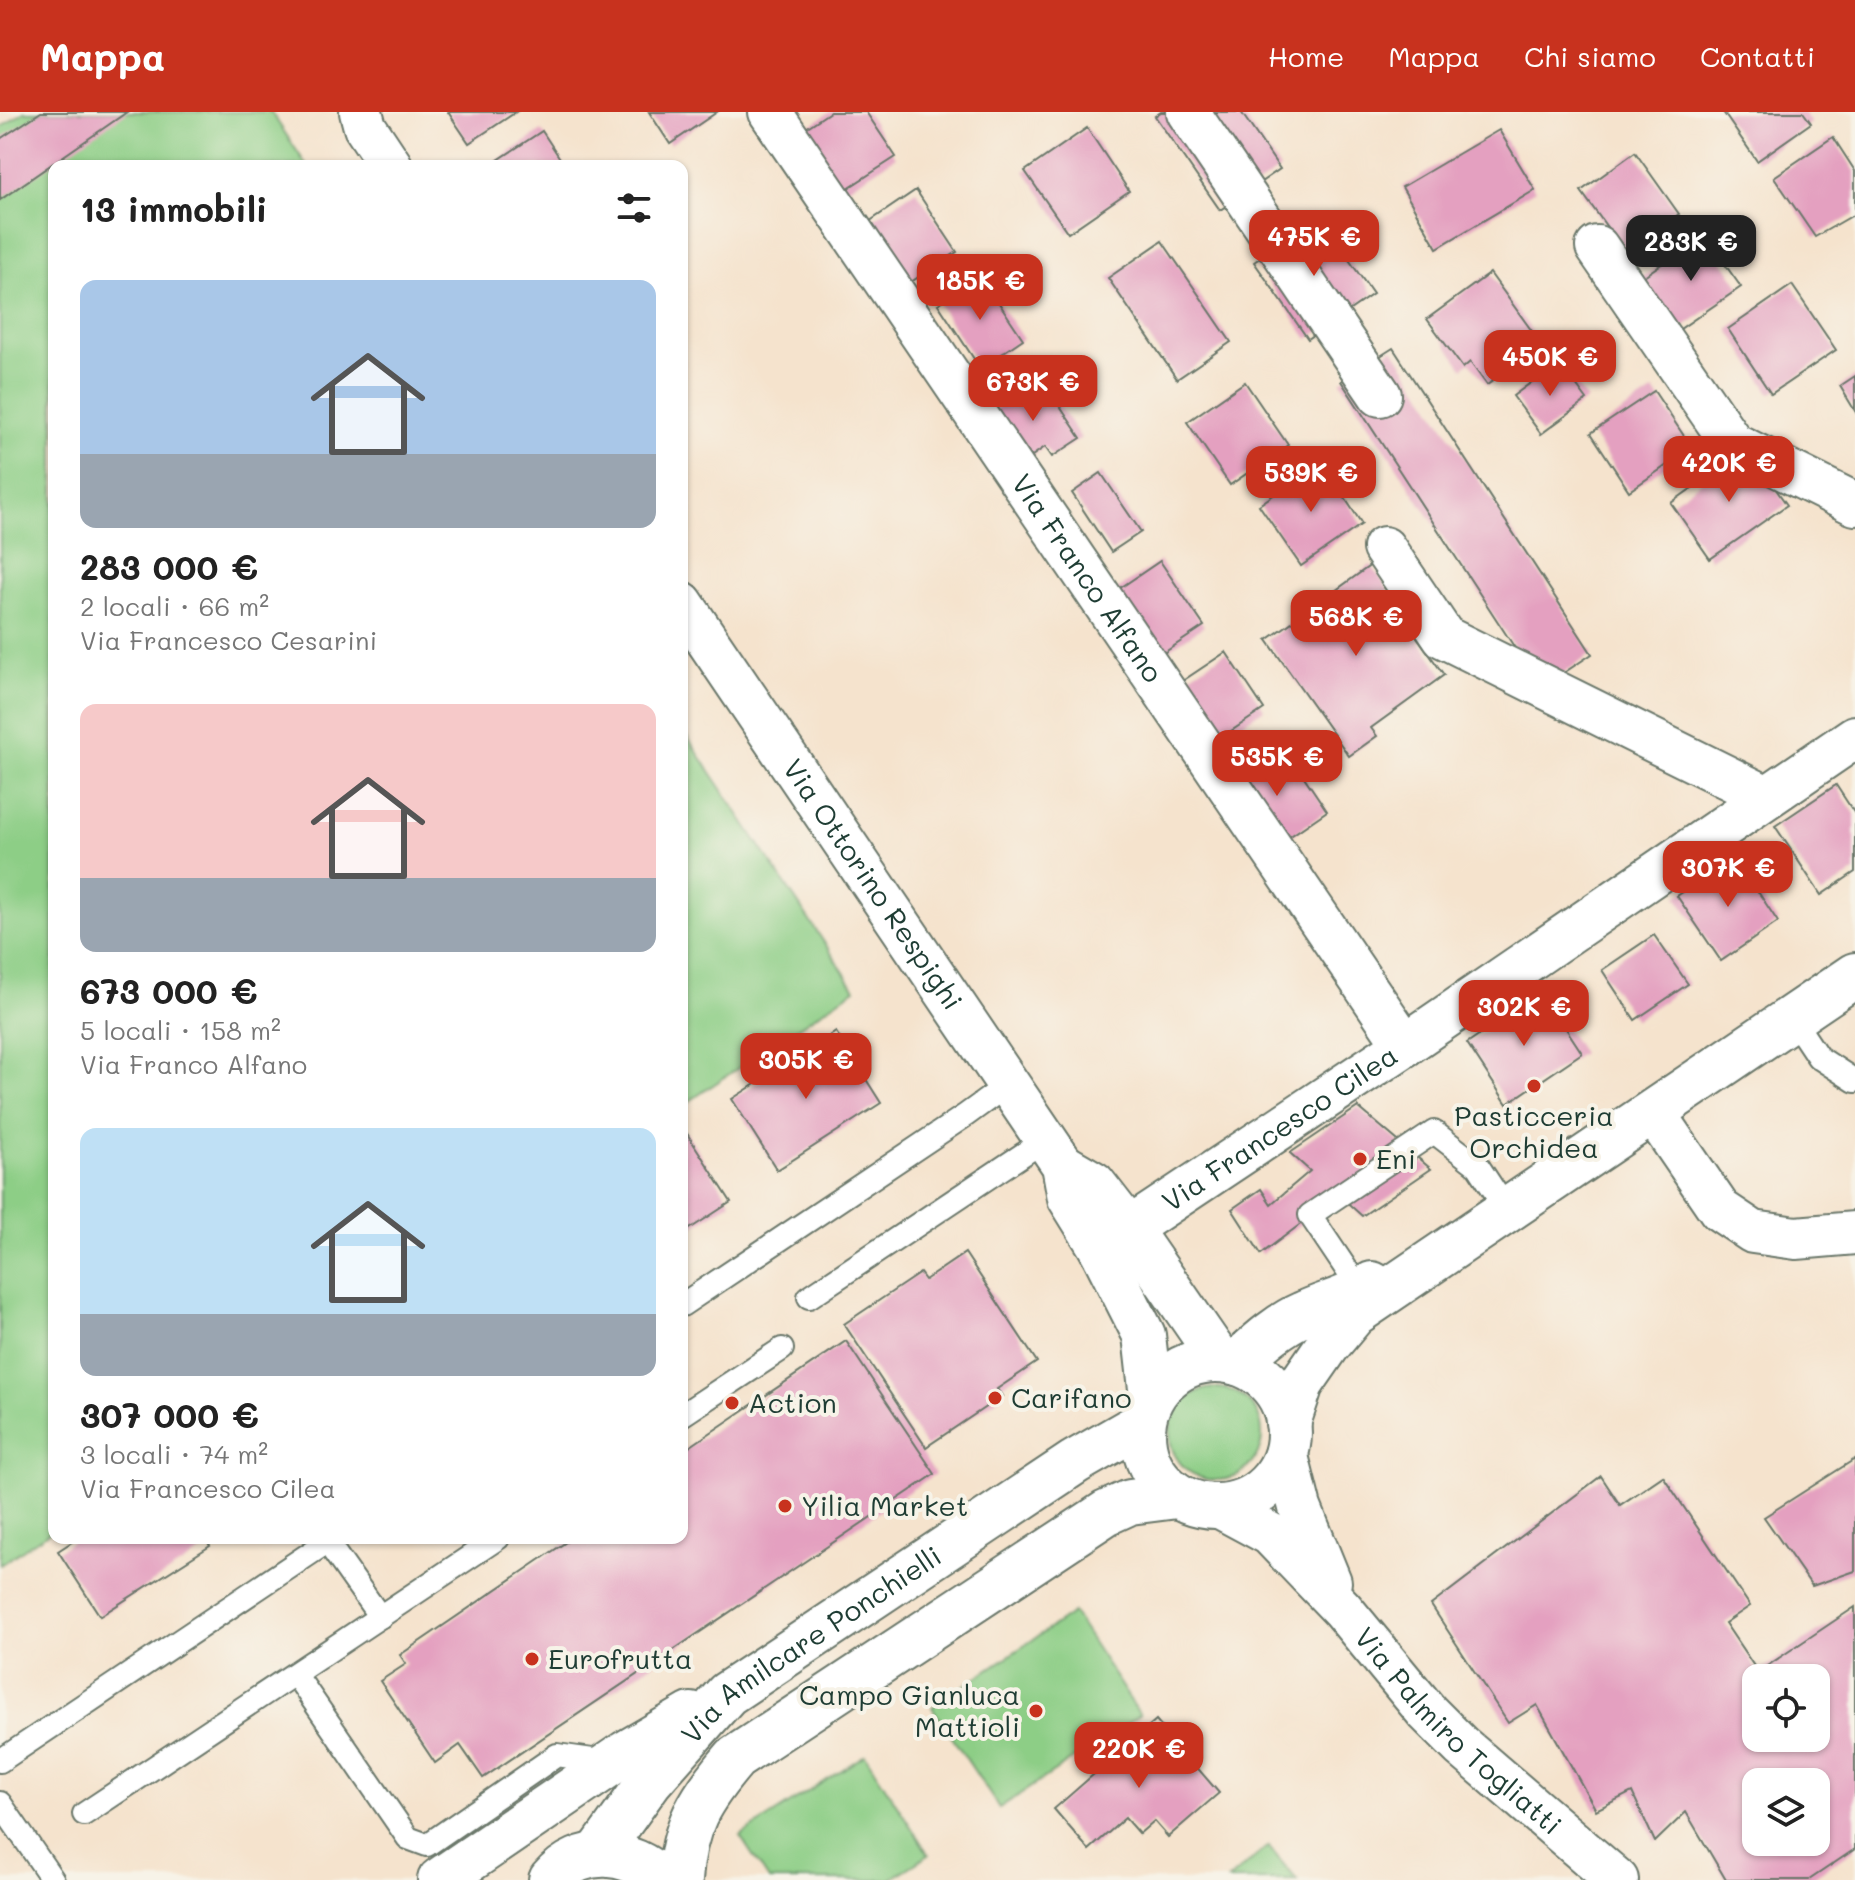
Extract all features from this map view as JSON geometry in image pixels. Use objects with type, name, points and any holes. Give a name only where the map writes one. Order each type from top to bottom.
[{"type":"main road","name":"Via Amilcare Ponchielli","points":[[680,1880],[682,1849],[696,1811],[711,1785],[735,1758],[1106,1513],[1130,1502],[1241,1502],[1261,1490],[1277,1473],[1301,1384],[1354,1314],[1855,975]]},
{"type":"main road","name":"Via Amilcare Ponchielli","points":[[551,1880],[576,1861],[597,1855],[650,1781],[727,1694],[1147,1411],[1163,1382],[1180,1369],[1199,1362],[1228,1361],[1300,1315],[1361,1291],[1402,1263],[1507,1210]]},
{"type":"main road","points":[[1228,1361],[1256,1372],[1272,1386],[1282,1403],[1287,1438]]},
{"type":"main road","points":[[1147,1411],[1143,1444],[1150,1465],[1162,1482],[1198,1501]]},
{"type":"main road","points":[[440,1880],[612,1763],[727,1694]]},
{"type":"main road","points":[[597,1855],[623,1856],[648,1867],[662,1880]]},
{"type":"street","points":[[361,112],[365,127],[387,160]]},
{"type":"street","name":"Via Franco Alfano","points":[[770,112],[1405,1045]]},
{"type":"street","points":[[1188,112],[1380,395]]},
{"type":"street","points":[[1597,247],[1732,443],[1855,504]]},
{"type":"street","points":[[1384,548],[1444,637],[1765,796]]},
{"type":"street","name":"Via Ottorino Respighi","points":[[688,612],[1055,1152],[1069,1198],[1114,1238],[1228,1361]]},
{"type":"street","name":"Via Francesco Cilea","points":[[1114,1238],[1405,1045],[1855,737]]},
{"type":"street","points":[[1653,1112],[1720,1210],[1753,1232],[1796,1238],[1855,1233]]},
{"type":"street","name":"Via Ottorino Respighi","points":[[1114,1238],[1144,1335],[1147,1411]]},
{"type":"street","name":"Via Palmiro Togliatti","points":[[1287,1438],[1300,1508],[1342,1609]]},
{"type":"street","name":"Via Palmiro Togliatti","points":[[1198,1501],[1270,1534],[1342,1609],[1427,1712],[1461,1746],[1617,1880]]},
{"type":"lane","points":[[1792,1018],[1818,1057],[1855,1081]]},
{"type":"lane","points":[[688,1301],[1010,1083]]},
{"type":"lane","points":[[1361,1291],[1310,1215],[1434,1132],[1478,1166],[1507,1210]]},
{"type":"lane","points":[[809,1297],[1055,1152]]},
{"type":"lane","points":[[688,1411],[782,1349]]},
{"type":"lane","points":[[0,1761],[324,1544]]},
{"type":"lane","points":[[333,1544],[380,1617]]},
{"type":"lane","points":[[84,1814],[489,1544]]},
{"type":"lane","points":[[295,1674],[408,1838],[427,1845],[557,1755],[612,1763]]},
{"type":"lane","points":[[0,1803],[53,1880]]},
{"type":"green space","points":[[24,112],[271,112],[303,160],[48,160],[48,1533],[0,1565],[0,128]]},
{"type":"green space","points":[[688,738],[855,989],[688,1102]]},
{"type":"green space","points":[[1216,1388],[1234,1392],[1248,1402],[1258,1416],[1262,1434],[1258,1452],[1248,1466],[1234,1476],[1216,1480],[1198,1476],[1184,1466],[1174,1452],[1170,1434],[1174,1416],[1184,1402],[1198,1392]]},
{"type":"green space","name":"Campo Gianluca Mattioli","points":[[1073,1613],[1140,1715],[999,1808],[932,1707]]},
{"type":"green space","points":[[865,1755],[929,1855],[889,1880],[769,1880],[740,1836]]},
{"type":"green space","points":[[1268,1846],[1297,1880],[1228,1880]]},
{"type":"building","points":[[41,112],[127,112],[58,160],[48,160],[48,167],[0,200],[0,139]]},
{"type":"building","points":[[448,112],[516,112],[469,143]]},
{"type":"building","points":[[649,112],[717,112],[670,144]]},
{"type":"building","points":[[830,112],[866,112],[896,157],[834,197],[794,136]]},
{"type":"building","points":[[1161,112],[1241,112],[1280,169],[1220,210],[1155,116]]},
{"type":"building","points":[[1723,112],[1803,112],[1811,123],[1757,161]]},
{"type":"building","points":[[1087,128],[1129,191],[1068,233],[1025,171]]},
{"type":"building","points":[[1499,130],[1535,190],[1437,248],[1402,187]]},
{"type":"building","points":[[542,131],[561,160],[498,160]]},
{"type":"building","points":[[1833,137],[1855,171],[1855,214],[1815,237],[1774,177]]},
{"type":"building","points":[[1635,152],[1679,214],[1625,252],[1581,191]]},
{"type":"building","points":[[916,190],[957,252],[897,291],[857,230]]},
{"type":"building","points":[[1319,217],[1373,294],[1308,339],[1254,262]]},
{"type":"building","points":[[1704,235],[1741,287],[1677,331],[1641,278]]},
{"type":"building","points":[[1162,241],[1231,342],[1177,379],[1108,278]]},
{"type":"building","points":[[1490,273],[1542,345],[1487,385],[1470,362],[1463,368],[1427,319]]},
{"type":"building","points":[[981,276],[1023,339],[980,368],[938,304]]},
{"type":"building","points":[[1792,285],[1836,350],[1771,394],[1728,329]]},
{"type":"building","points":[[1393,348],[1592,654],[1541,688],[1341,381]]},
{"type":"building","points":[[1559,362],[1587,400],[1541,434],[1513,396]]},
{"type":"building","points":[[1855,376],[1855,411],[1840,386]]},
{"type":"building","points":[[1040,377],[1081,438],[1052,457],[1045,447],[1019,465],[986,415]]},
{"type":"building","points":[[1245,382],[1288,445],[1230,485],[1187,422]]},
{"type":"building","points":[[1654,391],[1692,448],[1629,491],[1591,433]]},
{"type":"building","points":[[1747,449],[1787,505],[1710,559],[1671,503]]},
{"type":"building","points":[[1321,462],[1362,524],[1301,566],[1259,505]]},
{"type":"building","points":[[1101,473],[1141,532],[1111,552],[1072,493]]},
{"type":"building","points":[[1160,561],[1204,626],[1150,662],[1107,597]]},
{"type":"building","points":[[1371,565],[1444,675],[1371,728],[1377,736],[1349,756],[1267,640]]},
{"type":"building","points":[[1226,652],[1264,709],[1207,747],[1169,690]]},
{"type":"building","points":[[1284,747],[1327,811],[1270,850],[1227,786]]},
{"type":"building","points":[[1836,785],[1855,814],[1855,872],[1821,895],[1775,826]]},
{"type":"building","points":[[1735,857],[1778,922],[1721,961],[1677,896]]},
{"type":"building","points":[[1654,935],[1688,984],[1635,1020],[1602,970]]},
{"type":"building","points":[[1542,992],[1582,1053],[1507,1104],[1467,1043]]},
{"type":"building","points":[[836,1032],[881,1103],[777,1170],[732,1099]]},
{"type":"building","points":[[1358,1107],[1431,1169],[1362,1216],[1339,1195],[1261,1254],[1232,1209],[1261,1189],[1271,1204],[1310,1171],[1290,1153]]},
{"type":"building","points":[[688,1135],[731,1202],[688,1230]]},
{"type":"building","points":[[965,1253],[1037,1362],[997,1389],[1002,1396],[926,1447],[844,1324],[920,1273],[925,1280]]},
{"type":"building","points":[[846,1341],[935,1474],[483,1778],[460,1745],[435,1763],[380,1681],[406,1664],[400,1655],[563,1544],[688,1544],[688,1448]]},
{"type":"building","points":[[1855,1459],[1855,1571],[1812,1586],[1764,1517]]},
{"type":"building","points":[[1601,1476],[1620,1505],[1663,1476],[1750,1606],[1725,1623],[1753,1664],[1742,1664],[1742,1752],[1830,1752],[1830,1664],[1770,1664],[1855,1607],[1855,1849],[1809,1880],[1726,1880],[1686,1812],[1655,1842],[1632,1792],[1596,1810],[1537,1705],[1508,1723],[1431,1605]]},
{"type":"building","points":[[69,1544],[210,1546],[100,1616],[58,1551]]},
{"type":"building","points":[[1156,1720],[1219,1793],[1168,1837],[1154,1821],[1139,1834],[1125,1818],[1089,1850],[1054,1809]]},
{"type":"place","name":"Pasticceria Orchidea","points":[[1534,1086]]},
{"type":"place","name":"Eni","points":[[1360,1159]]},
{"type":"place","name":"Carifano","points":[[995,1398]]},
{"type":"place","name":"Action","points":[[732,1403]]},
{"type":"place","name":"Yilia Market","points":[[785,1506]]},
{"type":"place","name":"Eurofrutta","points":[[532,1659]]},
{"type":"place","name":"Campo Gianluca Mattioli","points":[[1036,1711]]}]
